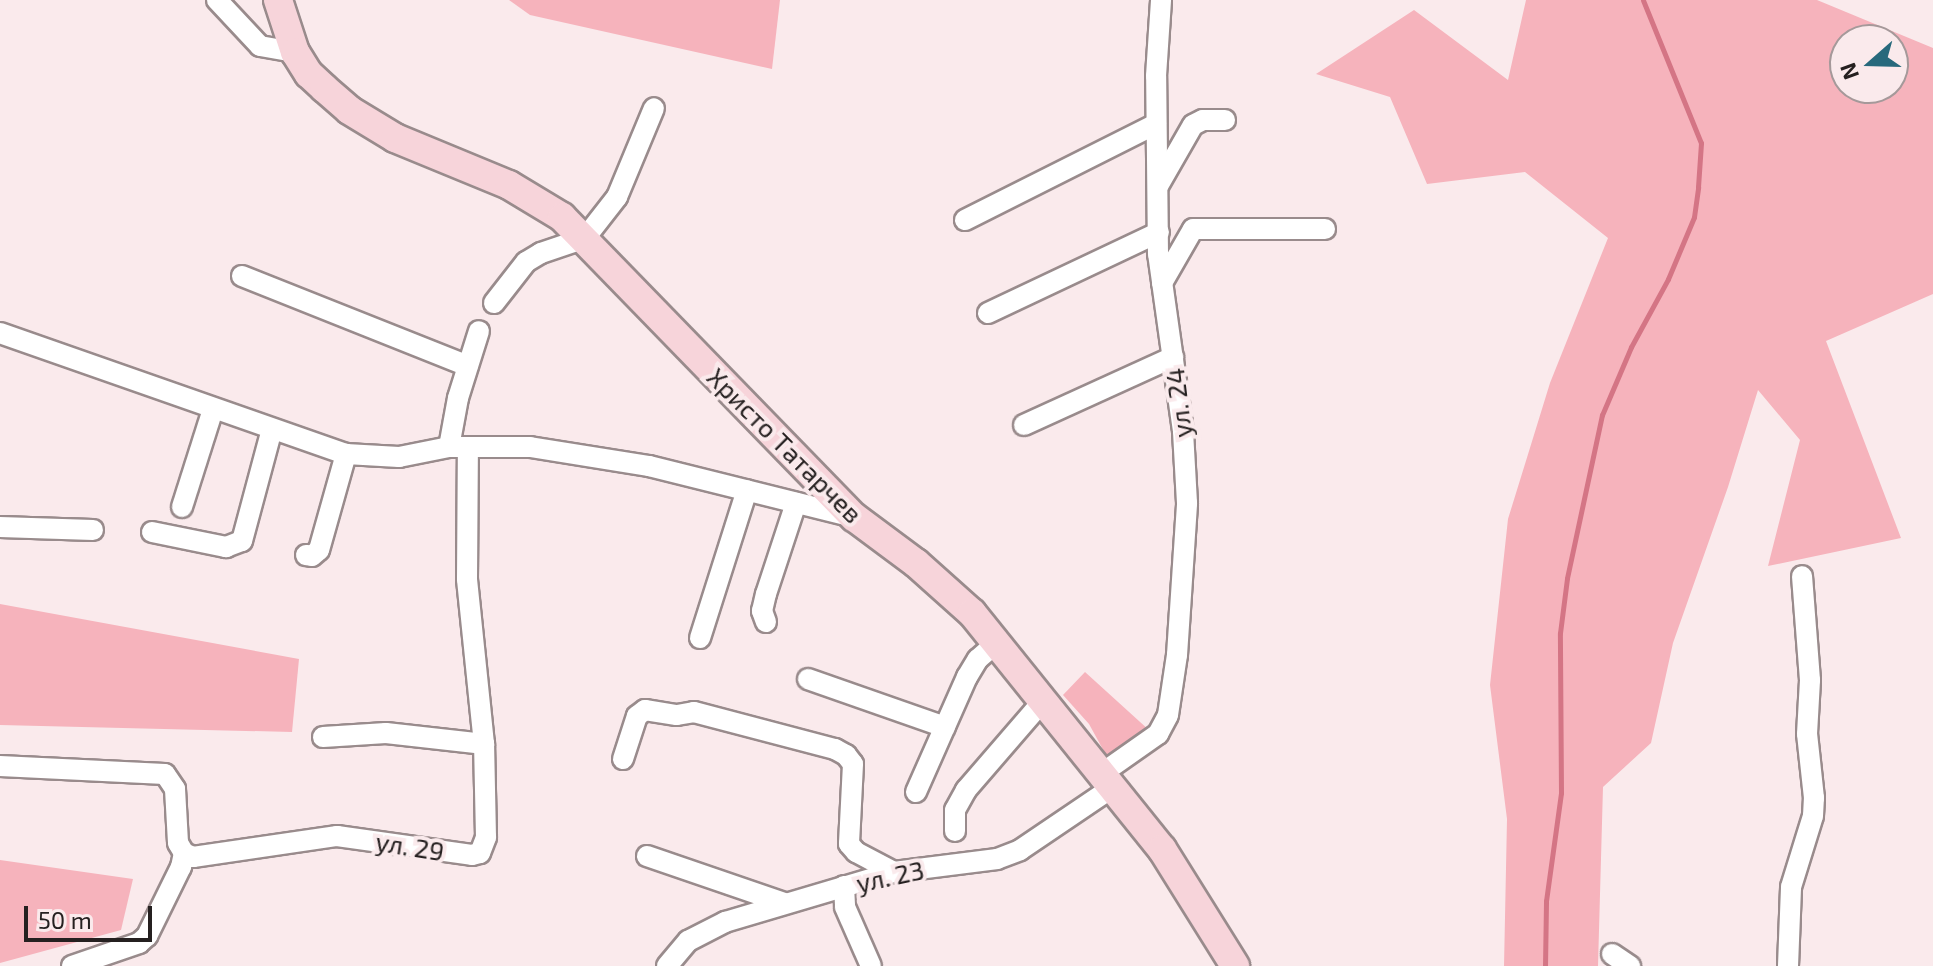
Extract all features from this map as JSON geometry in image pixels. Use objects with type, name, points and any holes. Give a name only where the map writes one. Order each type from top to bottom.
[{"type":"main road","name":"Христо Татарчев","points":[[278,0],[295,52],[309,74],[349,110],[395,138],[542,203],[585,238],[854,517],[947,589],[972,613],[1162,849],[1235,966]]},
{"type":"street","points":[[217,0],[260,46],[295,52]]},
{"type":"street","name":"ул. 24","points":[[1107,780],[1158,734],[1168,715],[1177,655],[1187,503],[1173,357],[1162,283],[1156,189],[1161,0]]},
{"type":"street","points":[[494,303],[526,262],[541,253],[585,238],[617,197],[654,108]]},
{"type":"street","points":[[1156,189],[1193,125],[1203,120],[1225,120]]},
{"type":"street","points":[[965,220],[1156,124]]},
{"type":"street","points":[[1162,283],[1193,229],[1325,229]]},
{"type":"street","points":[[988,313],[1159,232]]},
{"type":"street","points":[[242,276],[468,366]]},
{"type":"street","name":"ул. 29","points":[[184,853],[209,856],[337,836],[480,853],[486,837],[484,744],[467,579],[458,448],[468,366],[479,331]]},
{"type":"street","points":[[0,333],[346,454],[399,457],[458,448],[545,450],[649,466],[854,517]]},
{"type":"street","points":[[1024,425],[1173,357]]},
{"type":"street","points":[[182,507],[213,409]]},
{"type":"street","points":[[152,532],[226,547],[242,541],[272,429]]},
{"type":"street","points":[[306,555],[312,556],[319,550],[346,454]]},
{"type":"street","points":[[700,638],[747,490]]},
{"type":"street","points":[[766,622],[762,611],[766,594],[796,503]]},
{"type":"street","points":[[0,527],[93,530]]},
{"type":"street","points":[[1788,966],[1791,887],[1813,816],[1814,798],[1807,734],[1810,680],[1802,576]]},
{"type":"street","points":[[916,792],[967,677],[978,659],[995,644]]},
{"type":"street","points":[[808,679],[945,727]]},
{"type":"street","points":[[955,831],[955,810],[966,790],[1042,702]]},
{"type":"street","points":[[623,759],[637,716],[645,710],[677,715],[694,712],[835,749],[846,755],[853,764],[849,844],[856,852],[894,872]]},
{"type":"street","points":[[323,737],[386,733],[484,744]]},
{"type":"street","points":[[0,766],[165,774],[175,789],[178,843],[184,853],[181,867],[147,936],[139,943],[72,966]]},
{"type":"street","name":"ул. 23","points":[[670,966],[682,946],[704,931],[894,872],[997,859],[1020,850],[1107,780]]},
{"type":"street","points":[[647,856],[788,904]]},
{"type":"street","points":[[844,886],[845,907],[871,966]]},
{"type":"street","points":[[1612,954],[1630,966]]},
{"type":"shaded area","points":[[509,0],[780,0],[772,69],[530,15]]},
{"type":"shaded area","points":[[1526,0],[1817,0],[1875,24],[1829,24],[1829,104],[1909,104],[1909,38],[1933,48],[1933,294],[1826,341],[1901,538],[1768,566],[1800,440],[1758,390],[1728,487],[1673,643],[1651,743],[1603,787],[1598,966],[1504,966],[1507,819],[1490,685],[1508,519],[1550,383],[1608,238],[1525,172],[1427,184],[1390,97],[1316,74],[1414,10],[1508,80]]},
{"type":"shaded area","points":[[0,604],[299,659],[292,732],[0,725]]},
{"type":"shaded area","points":[[1085,672],[1150,731],[1118,754],[1106,755],[1089,724],[1063,695]]},
{"type":"shaded area","points":[[0,860],[133,879],[121,930],[0,963]]},
{"type":"waterway","points":[[1545,966],[1546,901],[1561,793],[1560,633],[1567,578],[1602,415],[1631,347],[1668,279],[1694,217],[1698,187],[1701,143],[1643,0]]}]
